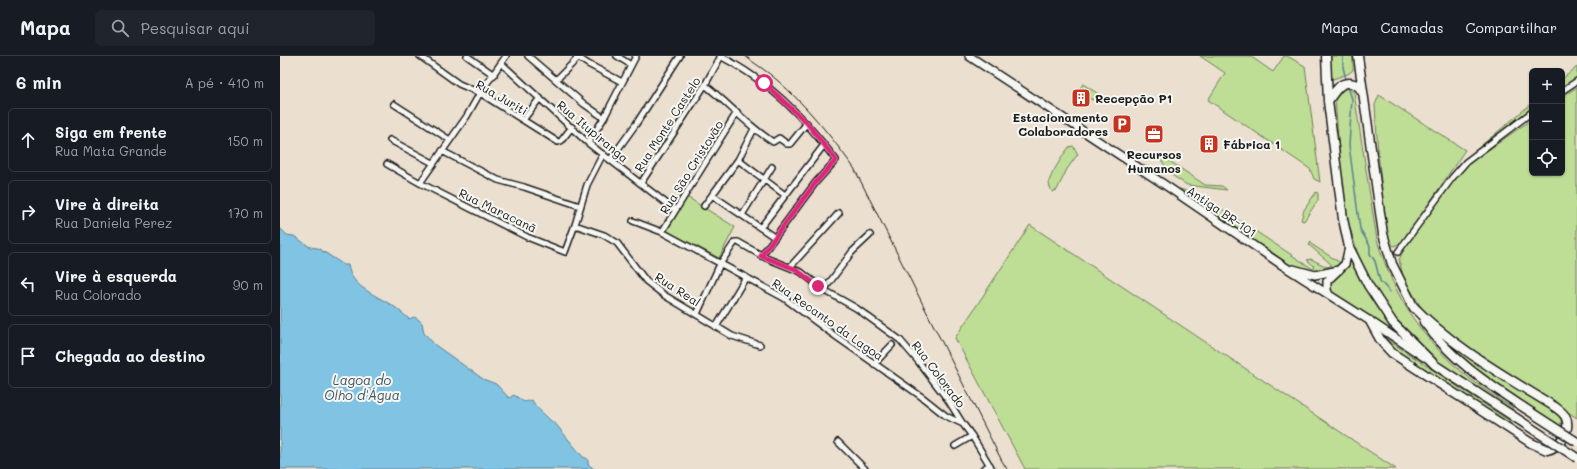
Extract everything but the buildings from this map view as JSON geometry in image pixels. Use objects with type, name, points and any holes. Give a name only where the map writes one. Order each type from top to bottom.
[{"type":"highway","points":[[1326,56],[1328,101],[1340,205],[1350,247],[1368,285],[1384,311],[1401,332],[1434,365],[1577,458]]},
{"type":"highway","points":[[1358,56],[1383,234],[1392,264],[1411,304],[1434,336],[1463,365],[1523,407],[1577,442]]},
{"type":"highway","points":[[1328,101],[1343,84],[1355,84],[1361,89],[1363,94]]},
{"type":"highway","points":[[1370,321],[1381,342],[1392,353],[1432,380],[1531,444],[1547,450],[1557,446],[1566,430],[1567,422],[1563,414],[1555,407],[1473,356],[1433,326],[1411,304]]},
{"type":"main road","name":"Antiga BR-101","points":[[969,56],[1171,189],[1282,265]]},
{"type":"main road","points":[[1329,296],[1326,290],[1327,281],[1346,261],[1350,247]]},
{"type":"main road","points":[[1282,265],[1311,275],[1339,270]]},
{"type":"main road","points":[[1282,265],[1370,321],[1434,365]]},
{"type":"street","name":"Rua Juriti","points":[[420,56],[459,84],[480,93],[559,142],[562,142],[572,128]]},
{"type":"street","points":[[467,56],[494,75]]},
{"type":"street","points":[[387,164],[420,183],[467,116],[480,93],[506,56]]},
{"type":"street","points":[[528,56],[584,104],[604,118]]},
{"type":"street","points":[[617,56],[631,65]]},
{"type":"street","points":[[588,143],[604,118],[636,56]]},
{"type":"street","points":[[610,160],[636,124],[680,56]]},
{"type":"street","points":[[720,56],[764,83],[807,123],[836,160],[816,182],[761,256]]},
{"type":"street","name":"Rua Monte Castelo","points":[[641,183],[705,85],[720,56]]},
{"type":"street","points":[[556,80],[577,57],[622,82]]},
{"type":"street","name":"Rua Itupiranga","points":[[501,63],[588,143],[675,210]]},
{"type":"street","points":[[1565,89],[1577,82]]},
{"type":"street","name":"Rua São Cristovão","points":[[705,85],[738,112],[754,129],[773,142],[779,138],[789,145],[807,123]]},
{"type":"street","points":[[523,120],[540,98]]},
{"type":"street","points":[[394,104],[450,140]]},
{"type":"street","name":"Rua São Cristovão","points":[[662,232],[738,112]]},
{"type":"street","points":[[1398,252],[1452,178],[1466,162],[1529,114]]},
{"type":"street","points":[[704,206],[738,160],[754,129]]},
{"type":"street","points":[[390,140],[433,163]]},
{"type":"street","points":[[761,227],[824,145]]},
{"type":"street","points":[[442,151],[498,180],[580,206]]},
{"type":"street","points":[[575,225],[589,179],[602,154]]},
{"type":"street","points":[[738,160],[785,195]]},
{"type":"street","points":[[742,215],[772,167]]},
{"type":"street","name":"Rua Maracanã","points":[[420,183],[527,237],[564,252],[567,249],[575,225]]},
{"type":"street","points":[[712,195],[774,237]]},
{"type":"street","points":[[790,267],[839,213]]},
{"type":"street","name":"Rua Recanto da Lagoa","points":[[633,221],[662,232],[788,301],[952,420],[963,424]]},
{"type":"street","name":"Rua Real","points":[[575,225],[600,233],[613,240],[624,251],[646,281],[656,290],[716,327],[740,339],[760,345]]},
{"type":"street","points":[[824,290],[852,252],[870,235]]},
{"type":"street","name":"Rua Colorado","points":[[720,264],[733,243],[736,241],[761,256],[790,267],[808,277],[824,290],[856,308],[904,344],[938,386],[991,467]]},
{"type":"street","points":[[697,314],[720,264]]},
{"type":"street","points":[[716,327],[746,277]]},
{"type":"street","points":[[874,364],[892,345]]},
{"type":"street","points":[[955,446],[972,436]]},
{"type":"street","points":[[838,442],[865,469]]},
{"type":"street","points":[[983,469],[991,467]]},
{"type":"green space","points":[[1200,56],[1250,56],[1273,72],[1284,56],[1287,56],[1305,66],[1320,182],[1314,179],[1310,169],[1208,100],[1225,73]]},
{"type":"green space","points":[[1329,56],[1353,56],[1353,70],[1348,74],[1330,80]]},
{"type":"green space","points":[[1577,67],[1577,78],[1565,85],[1565,77]]},
{"type":"green space","points":[[1083,84],[1100,95],[1092,100],[1078,91]]},
{"type":"green space","points":[[1345,87],[1349,88],[1354,93],[1377,240],[1384,261],[1402,300],[1425,335],[1439,350],[1472,380],[1513,408],[1511,411],[1430,357],[1392,317],[1375,292],[1361,265],[1348,221],[1341,178],[1335,98],[1336,93]]},
{"type":"green space","points":[[1577,87],[1577,418],[1438,327],[1424,312],[1404,279],[1399,260],[1404,248],[1444,191],[1468,162],[1487,151],[1529,121],[1529,176],[1565,176],[1565,95]]},
{"type":"green space","points":[[1379,95],[1465,150],[1403,242],[1394,246],[1390,243],[1386,225],[1378,154],[1375,105]]},
{"type":"green space","points":[[1529,106],[1529,111],[1488,143],[1476,150]]},
{"type":"green space","points":[[1073,146],[1078,154],[1067,169],[1057,190],[1052,192],[1049,180],[1069,147]]},
{"type":"green space","points":[[1158,153],[1205,185],[1222,186],[1227,190],[1187,185],[1173,176],[1157,155]]},
{"type":"green space","points":[[1178,189],[1202,196],[1313,269],[1315,267],[1307,260],[1311,259],[1327,267],[1332,265],[1309,245],[1311,242],[1311,244],[1342,264],[1331,270],[1319,272],[1295,268]]},
{"type":"green space","points":[[1316,192],[1318,193],[1318,200],[1304,221],[1301,220],[1304,210]]},
{"type":"green space","points":[[687,197],[735,227],[719,258],[667,231]]},
{"type":"green space","points":[[1030,225],[1396,469],[1025,469],[955,338]]},
{"type":"green space","points":[[1352,260],[1374,304],[1399,337],[1335,296],[1330,287],[1330,283],[1344,271]]},
{"type":"green space","points":[[1379,334],[1508,420],[1513,424],[1512,427],[1393,350]]},
{"type":"green space","points":[[1441,337],[1557,413],[1561,419],[1561,427],[1514,397],[1467,363]]},
{"type":"water","name":"Lagoa do Olho d'Água","points":[[280,228],[287,235],[294,236],[310,247],[318,248],[344,265],[348,265],[353,278],[358,284],[394,306],[409,319],[414,317],[418,319],[422,323],[424,333],[435,345],[483,379],[496,384],[509,398],[514,395],[524,402],[532,400],[538,409],[554,422],[583,457],[588,459],[588,464],[594,469],[280,469]]},
{"type":"waterway","points":[[1343,56],[1343,67],[1346,80]]},
{"type":"waterway","points":[[1348,87],[1352,99],[1349,145],[1360,229],[1370,246],[1370,254],[1375,261],[1380,281],[1390,292]]},
{"type":"tram line","points":[[745,56],[773,77],[808,110],[854,168],[1007,469]]},
{"type":"place","name":"Recepção P1","points":[[1081,98]]},
{"type":"place","name":"Estacionamento Colaboradores","points":[[1122,124]]},
{"type":"place","name":"Recursos Humanos","points":[[1154,134]]},
{"type":"place","name":"Fábrica 1","points":[[1209,144]]},
{"type":"route","points":[[764,83],[793,108],[813,130],[836,160],[816,182],[761,256],[801,272],[818,286]]}]
